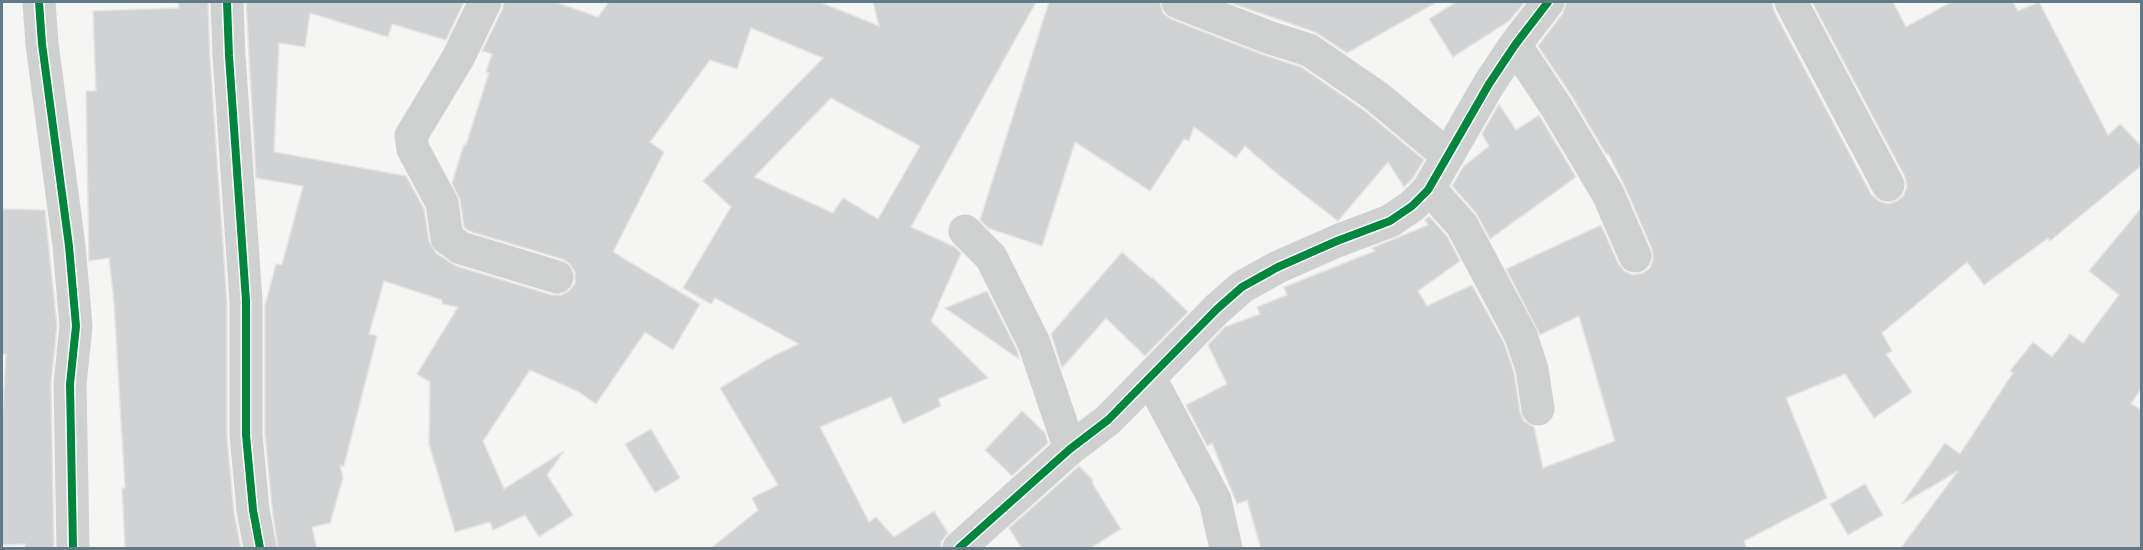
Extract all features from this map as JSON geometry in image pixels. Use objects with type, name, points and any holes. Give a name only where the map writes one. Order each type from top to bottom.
[{"type":"street","points":[[39,2],[42,44],[69,246],[76,326],[70,384],[73,549]]},
{"type":"street","points":[[227,2],[246,301],[246,435],[253,510],[260,549]]},
{"type":"street","points":[[485,2],[458,58],[411,136],[413,149],[442,203],[447,238],[461,248],[557,277]]},
{"type":"street","points":[[1179,2],[1268,37],[1309,50],[1376,96],[1448,156]]},
{"type":"street","points":[[959,549],[1071,449],[1108,420],[1217,309],[1242,287],[1278,267],[1390,221],[1413,206],[1428,190],[1515,45],[1548,2]]},
{"type":"street","points":[[1791,2],[1888,185]]},
{"type":"street","points":[[1515,45],[1557,108],[1608,194],[1635,256]]},
{"type":"street","points":[[1428,190],[1462,225],[1521,336],[1532,369],[1538,409]]},
{"type":"street","points":[[965,231],[991,257],[1034,343],[1071,449]]},
{"type":"street","points":[[1150,378],[1215,500],[1226,549]]},
{"type":"building","points":[[178,2],[208,2],[227,302],[227,437],[234,512],[241,549],[125,549],[122,488],[125,488],[114,302],[109,258],[89,261],[86,91],[96,91],[93,11],[179,8]]},
{"type":"building","points":[[246,2],[464,2],[446,40],[392,24],[388,37],[310,13],[305,47],[279,43],[274,152],[406,176],[424,209],[429,241],[436,253],[456,266],[552,295],[561,295],[569,291],[575,283],[575,272],[570,264],[562,259],[469,231],[464,227],[460,200],[452,183],[489,73],[486,72],[492,54],[482,51],[504,2],[555,2],[598,17],[609,2],[820,2],[879,26],[873,2],[1036,2],[911,227],[955,247],[961,253],[931,321],[988,378],[938,399],[941,406],[903,424],[891,397],[820,427],[869,522],[876,517],[894,537],[934,511],[948,533],[941,542],[941,549],[710,549],[758,510],[752,498],[778,485],[720,388],[773,356],[799,344],[715,298],[711,304],[683,288],[731,207],[703,181],[823,58],[751,28],[737,69],[710,60],[650,142],[664,152],[613,252],[700,304],[673,350],[645,332],[596,404],[579,392],[530,370],[483,441],[504,489],[564,451],[547,475],[573,515],[539,537],[525,515],[493,530],[490,522],[455,532],[429,444],[430,382],[417,374],[458,307],[442,304],[442,300],[384,281],[369,334],[377,336],[344,466],[340,465],[343,478],[330,523],[312,527],[317,549],[278,549],[265,434],[265,305],[276,264],[282,265],[303,186],[256,178]],"holes":[[[831,98],[920,146],[878,219],[843,198],[833,213],[754,177]]]},
{"type":"building","points":[[1049,2],[1160,2],[1163,13],[1171,19],[1301,67],[1365,111],[1424,160],[1413,178],[1404,187],[1388,162],[1338,221],[1245,146],[1236,158],[1194,127],[1189,141],[1184,139],[1150,191],[1075,142],[1042,246],[988,228],[980,220]]},
{"type":"building","points":[[1228,2],[1437,2],[1347,53],[1315,32]]},
{"type":"building","points":[[1456,2],[1525,2],[1509,21],[1453,57],[1429,19]]},
{"type":"building","points":[[1566,2],[1772,2],[1774,11],[1871,194],[1879,201],[1888,204],[1904,195],[1907,186],[1905,177],[1812,2],[1893,2],[1906,27],[1951,2],[2013,2],[2018,11],[2039,2],[2108,135],[2120,124],[2142,147],[2142,165],[2050,241],[2048,238],[1984,285],[1967,262],[1882,333],[1892,351],[1886,354],[1912,392],[1874,418],[1845,374],[1786,398],[1827,498],[1744,541],[1747,549],[1261,549],[1247,500],[1237,504],[1212,443],[1207,446],[1186,405],[1227,384],[1208,345],[1225,327],[1260,314],[1257,307],[1287,295],[1284,287],[1375,251],[1372,248],[1428,225],[1425,220],[1429,216],[1447,236],[1460,261],[1418,291],[1427,306],[1472,285],[1504,343],[1514,373],[1520,412],[1524,421],[1534,427],[1543,468],[1615,441],[1579,316],[1540,335],[1506,269],[1601,225],[1624,271],[1633,275],[1643,273],[1650,268],[1653,259],[1652,249],[1608,153],[1606,154],[1573,98],[1538,46],[1563,13]]},
{"type":"building","points":[[1499,104],[1516,130],[1539,115],[1576,177],[1490,239],[1476,213],[1452,186],[1463,167],[1489,146],[1482,134]]},
{"type":"building","points":[[2142,207],[2142,387],[2131,404],[2142,410],[2142,549],[1900,549],[1958,471],[1902,504],[1945,443],[1960,454],[2013,373],[2010,371],[2033,342],[2052,357],[2070,334],[2083,343],[2119,295],[2089,271]]},
{"type":"building","points":[[2,209],[45,210],[57,326],[51,384],[54,549],[25,549],[25,544],[2,545],[2,421],[6,354],[2,354]]},
{"type":"building","points":[[1122,252],[1188,312],[1145,356],[1106,318],[1062,368],[1051,334]]},
{"type":"building","points":[[987,291],[1017,350],[1019,359],[945,308]]},
{"type":"building","points":[[1022,411],[1045,433],[1048,443],[1012,476],[985,450]]},
{"type":"building","points":[[651,429],[680,478],[655,493],[625,444]]},
{"type":"building","points":[[1079,466],[1093,480],[1092,483],[1121,529],[1089,549],[1022,549],[1009,528]]},
{"type":"building","points":[[1865,484],[1883,515],[1848,535],[1830,504]]},
{"type":"cycle path","points":[[39,2],[42,44],[69,246],[76,326],[70,384],[73,548]]},
{"type":"cycle path","points":[[227,2],[246,301],[246,435],[253,510],[260,548]]},
{"type":"cycle path","points":[[959,548],[1070,449],[1108,420],[1217,309],[1242,287],[1278,267],[1390,221],[1412,206],[1428,190],[1489,84],[1548,2]]}]
